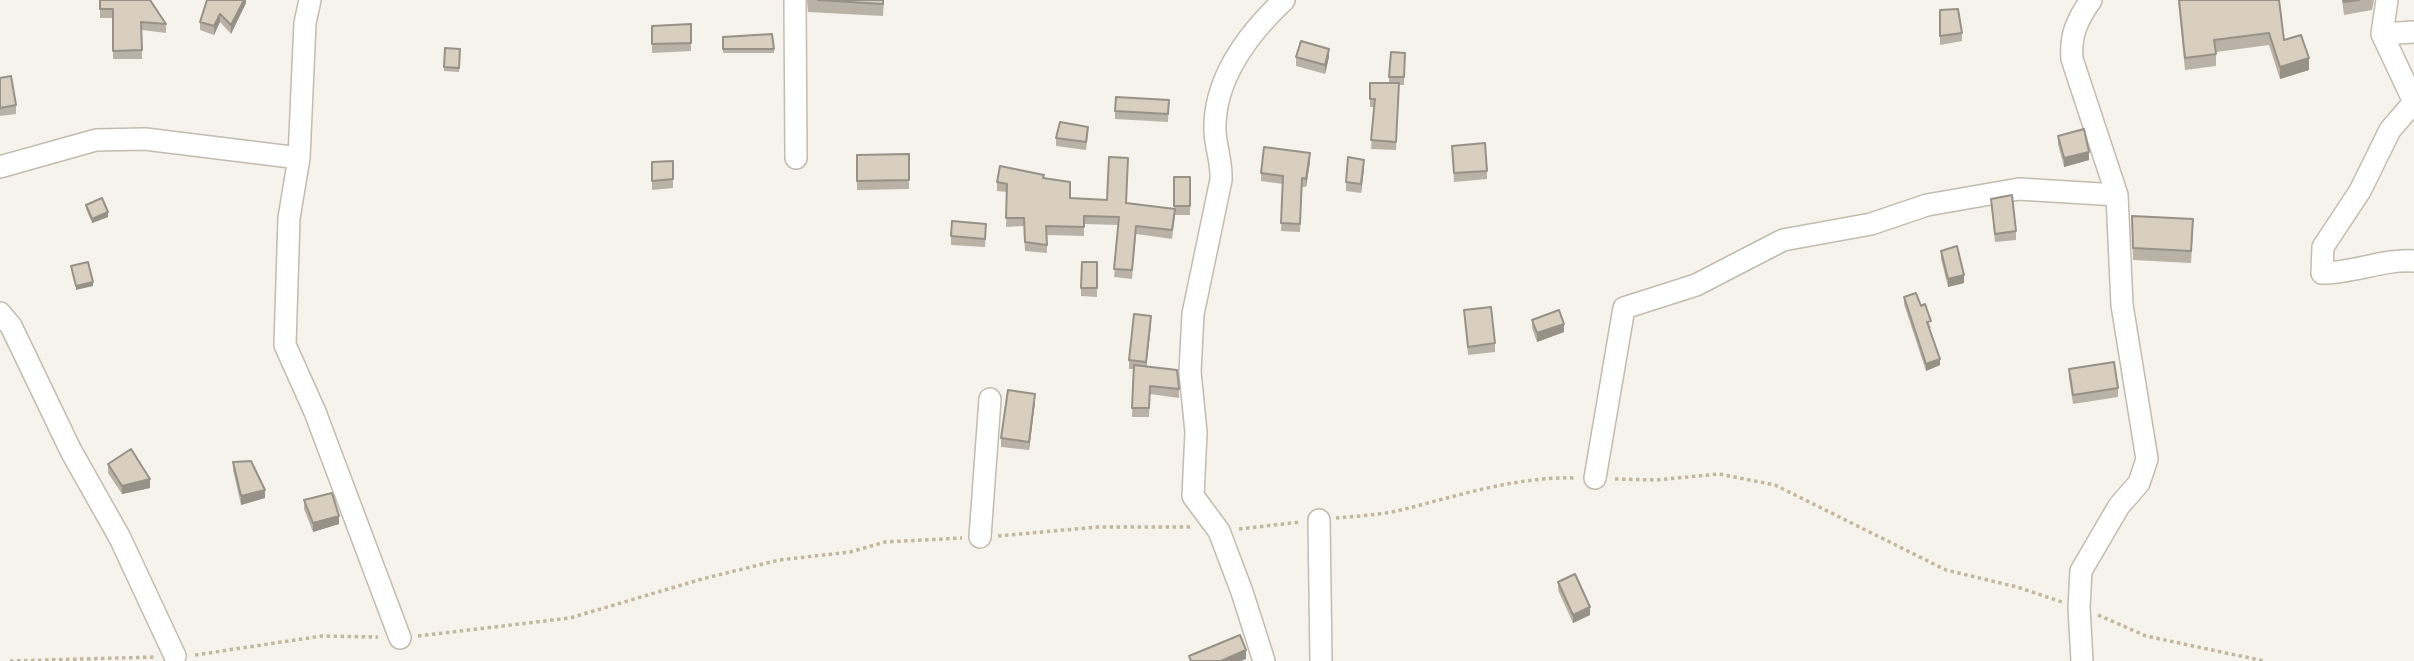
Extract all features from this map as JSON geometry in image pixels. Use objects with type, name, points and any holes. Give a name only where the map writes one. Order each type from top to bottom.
[{"type":"street","points":[[310,0],[305,23],[299,159],[289,218],[285,345],[315,412],[400,638]]},
{"type":"street","points":[[795,0],[796,158]]},
{"type":"street","points":[[1264,661],[1219,531],[1193,496],[1196,432],[1190,372],[1194,314],[1221,180],[1215,121],[1220,90],[1237,54],[1284,0]]},
{"type":"street","points":[[2081,661],[2081,571],[2119,506],[2139,483],[2147,459],[2122,305],[2117,195],[2072,59],[2070,42],[2081,15],[2091,0]]},
{"type":"street","points":[[2386,0],[2382,34],[2414,102],[2390,130],[2360,191],[2323,247],[2322,272],[2339,273],[2402,260],[2414,261]]},
{"type":"street","points":[[2382,34],[2414,32]]},
{"type":"street","points":[[0,167],[96,140],[145,139],[299,159]]},
{"type":"street","points":[[1595,478],[1624,308],[1696,285],[1783,240],[1871,224],[1927,205],[2019,189],[2117,195]]},
{"type":"street","points":[[0,313],[11,326],[71,451],[120,538],[175,656]]},
{"type":"street","points":[[980,537],[990,399]]},
{"type":"street","points":[[1319,520],[1321,661]]},
{"type":"path","points":[[10,661],[175,656],[322,636],[400,638],[570,618],[702,579],[779,561],[850,552],[885,542],[1098,527],[1188,526],[1219,531],[1398,511],[1450,496],[1555,477],[1656,480],[1718,474],[1775,485],[1947,570],[2017,587],[2079,607],[2146,636],[2264,661]]},
{"type":"building","points":[[100,0],[150,0],[166,24],[141,22],[142,50],[113,51],[113,9],[100,9]]},
{"type":"building","points":[[207,0],[244,0],[231,25],[220,14],[214,26],[200,22]]},
{"type":"building","points":[[818,0],[883,0],[883,4]]},
{"type":"building","points":[[2179,0],[2279,0],[2284,40],[2301,35],[2309,58],[2280,67],[2269,33],[2214,40],[2216,54],[2185,58]]},
{"type":"building","points":[[1958,9],[1962,33],[1940,36],[1940,10]]},
{"type":"building","points":[[691,24],[691,43],[652,44],[652,26]]},
{"type":"building","points":[[772,34],[774,49],[723,49],[723,37]]},
{"type":"building","points":[[1301,41],[1329,49],[1325,65],[1296,57]]},
{"type":"building","points":[[445,48],[460,49],[459,68],[444,67]]},
{"type":"building","points":[[1391,52],[1405,53],[1404,77],[1389,77]]},
{"type":"building","points":[[11,76],[16,105],[0,108],[0,78]]},
{"type":"building","points":[[1370,83],[1399,83],[1396,142],[1371,140],[1375,99],[1370,99]]},
{"type":"building","points":[[1116,97],[1169,100],[1168,114],[1115,111]]},
{"type":"building","points":[[1060,122],[1088,127],[1086,142],[1056,138]]},
{"type":"building","points":[[2084,129],[2089,152],[2064,158],[2058,136]]},
{"type":"building","points":[[1485,143],[1487,171],[1454,173],[1452,146]]},
{"type":"building","points":[[1264,147],[1310,153],[1306,179],[1302,178],[1300,224],[1281,223],[1283,176],[1261,173]]},
{"type":"building","points":[[909,154],[909,180],[857,181],[857,155]]},
{"type":"building","points":[[1109,157],[1128,158],[1126,203],[1175,209],[1172,230],[1136,226],[1132,270],[1114,269],[1119,217],[1084,216],[1084,227],[1046,226],[1047,245],[1025,242],[1024,218],[1006,218],[1007,184],[997,182],[1000,166],[1044,175],[1043,178],[1070,182],[1070,198],[1107,200]]},
{"type":"building","points":[[1348,157],[1364,160],[1361,184],[1346,182]]},
{"type":"building","points":[[673,161],[673,179],[652,181],[652,162]]},
{"type":"building","points":[[1174,177],[1190,177],[1190,206],[1174,206]]},
{"type":"building","points":[[2012,195],[2016,231],[1995,234],[1991,199]]},
{"type":"building","points":[[102,198],[108,212],[92,219],[86,205]]},
{"type":"building","points":[[2132,216],[2193,219],[2191,251],[2133,248]]},
{"type":"building","points":[[952,221],[986,224],[985,239],[951,236]]},
{"type":"building","points":[[1957,246],[1964,275],[1948,279],[1941,251]]},
{"type":"building","points":[[88,262],[93,282],[76,286],[71,266]]},
{"type":"building","points":[[1082,262],[1097,262],[1097,288],[1081,288]]},
{"type":"building","points":[[1916,293],[1921,306],[1925,304],[1931,321],[1927,322],[1940,359],[1926,364],[1904,297]]},
{"type":"building","points":[[1491,307],[1495,343],[1468,347],[1464,310]]},
{"type":"building","points":[[1559,310],[1564,324],[1537,333],[1532,320]]},
{"type":"building","points":[[1134,314],[1151,316],[1146,362],[1129,360]]},
{"type":"building","points":[[2114,362],[2118,388],[2073,395],[2069,369]]},
{"type":"building","points":[[1134,365],[1177,370],[1179,389],[1150,386],[1149,408],[1132,408]]},
{"type":"building","points":[[1008,390],[1035,394],[1029,442],[1001,438]]},
{"type":"building","points":[[131,449],[150,479],[122,486],[108,464]]},
{"type":"building","points":[[251,461],[265,490],[241,496],[233,462]]},
{"type":"building","points":[[332,493],[339,516],[313,523],[304,500]]},
{"type":"building","points":[[1575,574],[1590,607],[1573,615],[1558,582]]},
{"type":"building","points":[[1240,635],[1246,650],[1221,661],[1191,661],[1189,656]]}]
